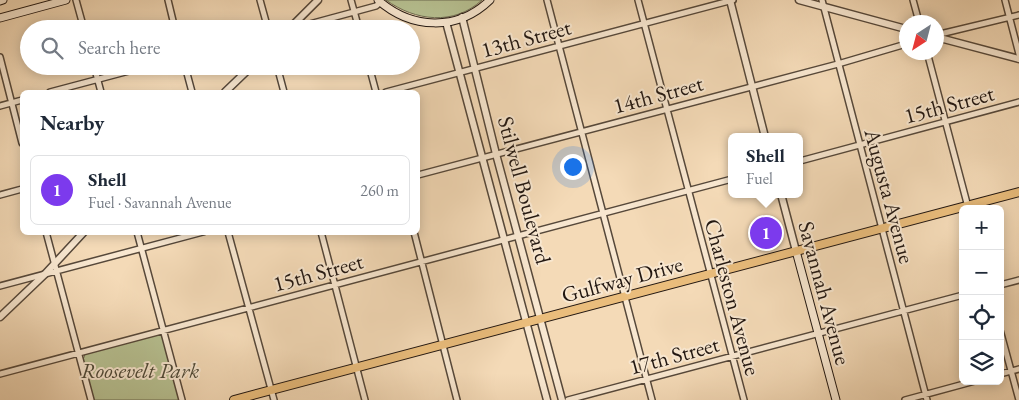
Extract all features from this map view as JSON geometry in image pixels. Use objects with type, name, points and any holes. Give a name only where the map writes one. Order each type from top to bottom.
[{"type":"main road","points":[[0,18],[66,0]]},
{"type":"main road","points":[[420,22],[446,22],[476,11],[490,0]]},
{"type":"main road","points":[[379,1],[397,14],[412,20]]},
{"type":"main road","name":"Gulfway Drive","points":[[975,205],[1019,192]]},
{"type":"main road","name":"Gulfway Drive","points":[[234,400],[710,273],[959,209]]},
{"type":"main road","name":"Savannah Avenue","points":[[796,251],[836,400]]},
{"type":"street","points":[[76,0],[82,20]]},
{"type":"street","points":[[168,0],[173,20]]},
{"type":"street","points":[[260,0],[266,20]]},
{"type":"street","points":[[299,20],[318,0]]},
{"type":"street","points":[[351,0],[357,20]]},
{"type":"street","points":[[547,0],[652,400]]},
{"type":"street","name":"Charleston Avenue","points":[[638,0],[744,400]]},
{"type":"street","points":[[731,0],[764,133]]},
{"type":"street","name":"13th Street","points":[[394,90],[731,0]]},
{"type":"street","points":[[800,0],[823,3],[899,27]]},
{"type":"street","points":[[913,0],[917,15]]},
{"type":"street","points":[[1005,0],[1019,54]]},
{"type":"street","points":[[324,20],[376,6],[379,1]]},
{"type":"street","name":"Augusta Avenue","points":[[823,3],[926,397]]},
{"type":"street","points":[[944,34],[1019,15]]},
{"type":"street","name":"Stilwell Boulevard","points":[[462,17],[496,154],[562,400]]},
{"type":"street","name":"Stilwell Boulevard","points":[[446,22],[548,400]]},
{"type":"street","points":[[944,38],[1019,59]]},
{"type":"street","name":"14th Street","points":[[420,175],[899,46]]},
{"type":"street","points":[[0,57],[20,135]]},
{"type":"street","points":[[929,60],[967,205]]},
{"type":"street","points":[[97,75],[100,90]]},
{"type":"street","points":[[58,90],[116,75]]},
{"type":"street","points":[[187,75],[191,90]]},
{"type":"street","points":[[227,90],[243,75]]},
{"type":"street","points":[[279,75],[283,90]]},
{"type":"street","points":[[371,75],[375,90]]},
{"type":"street","points":[[0,106],[20,101]]},
{"type":"street","name":"15th Street","points":[[803,160],[1019,102]]},
{"type":"street","name":"15th Street","points":[[0,374],[728,180]]},
{"type":"street","points":[[0,195],[20,190]]},
{"type":"street","name":"Savannah Avenue","points":[[782,198],[796,251]]},
{"type":"street","points":[[47,235],[91,400]]},
{"type":"street","points":[[0,317],[45,274],[81,235]]},
{"type":"street","points":[[138,235],[182,400]]},
{"type":"street","points":[[0,286],[192,235]]},
{"type":"street","points":[[229,235],[274,400]]},
{"type":"street","points":[[322,235],[365,400]]},
{"type":"street","points":[[415,235],[457,400]]},
{"type":"street","points":[[1004,284],[1019,280]]},
{"type":"street","name":"17th Street","points":[[568,400],[959,296]]},
{"type":"street","points":[[1003,340],[1019,400]]},
{"type":"street","points":[[1004,373],[1019,369]]},
{"type":"street","points":[[905,400],[926,397],[963,385]]},
{"type":"green space","points":[[386,0],[482,0],[459,14],[434,18],[409,13]]},
{"type":"green space","name":"Roosevelt Park","points":[[162,335],[180,400],[94,400],[83,360],[85,354]]},
{"type":"place","name":"Shell","points":[[766,233]]}]
